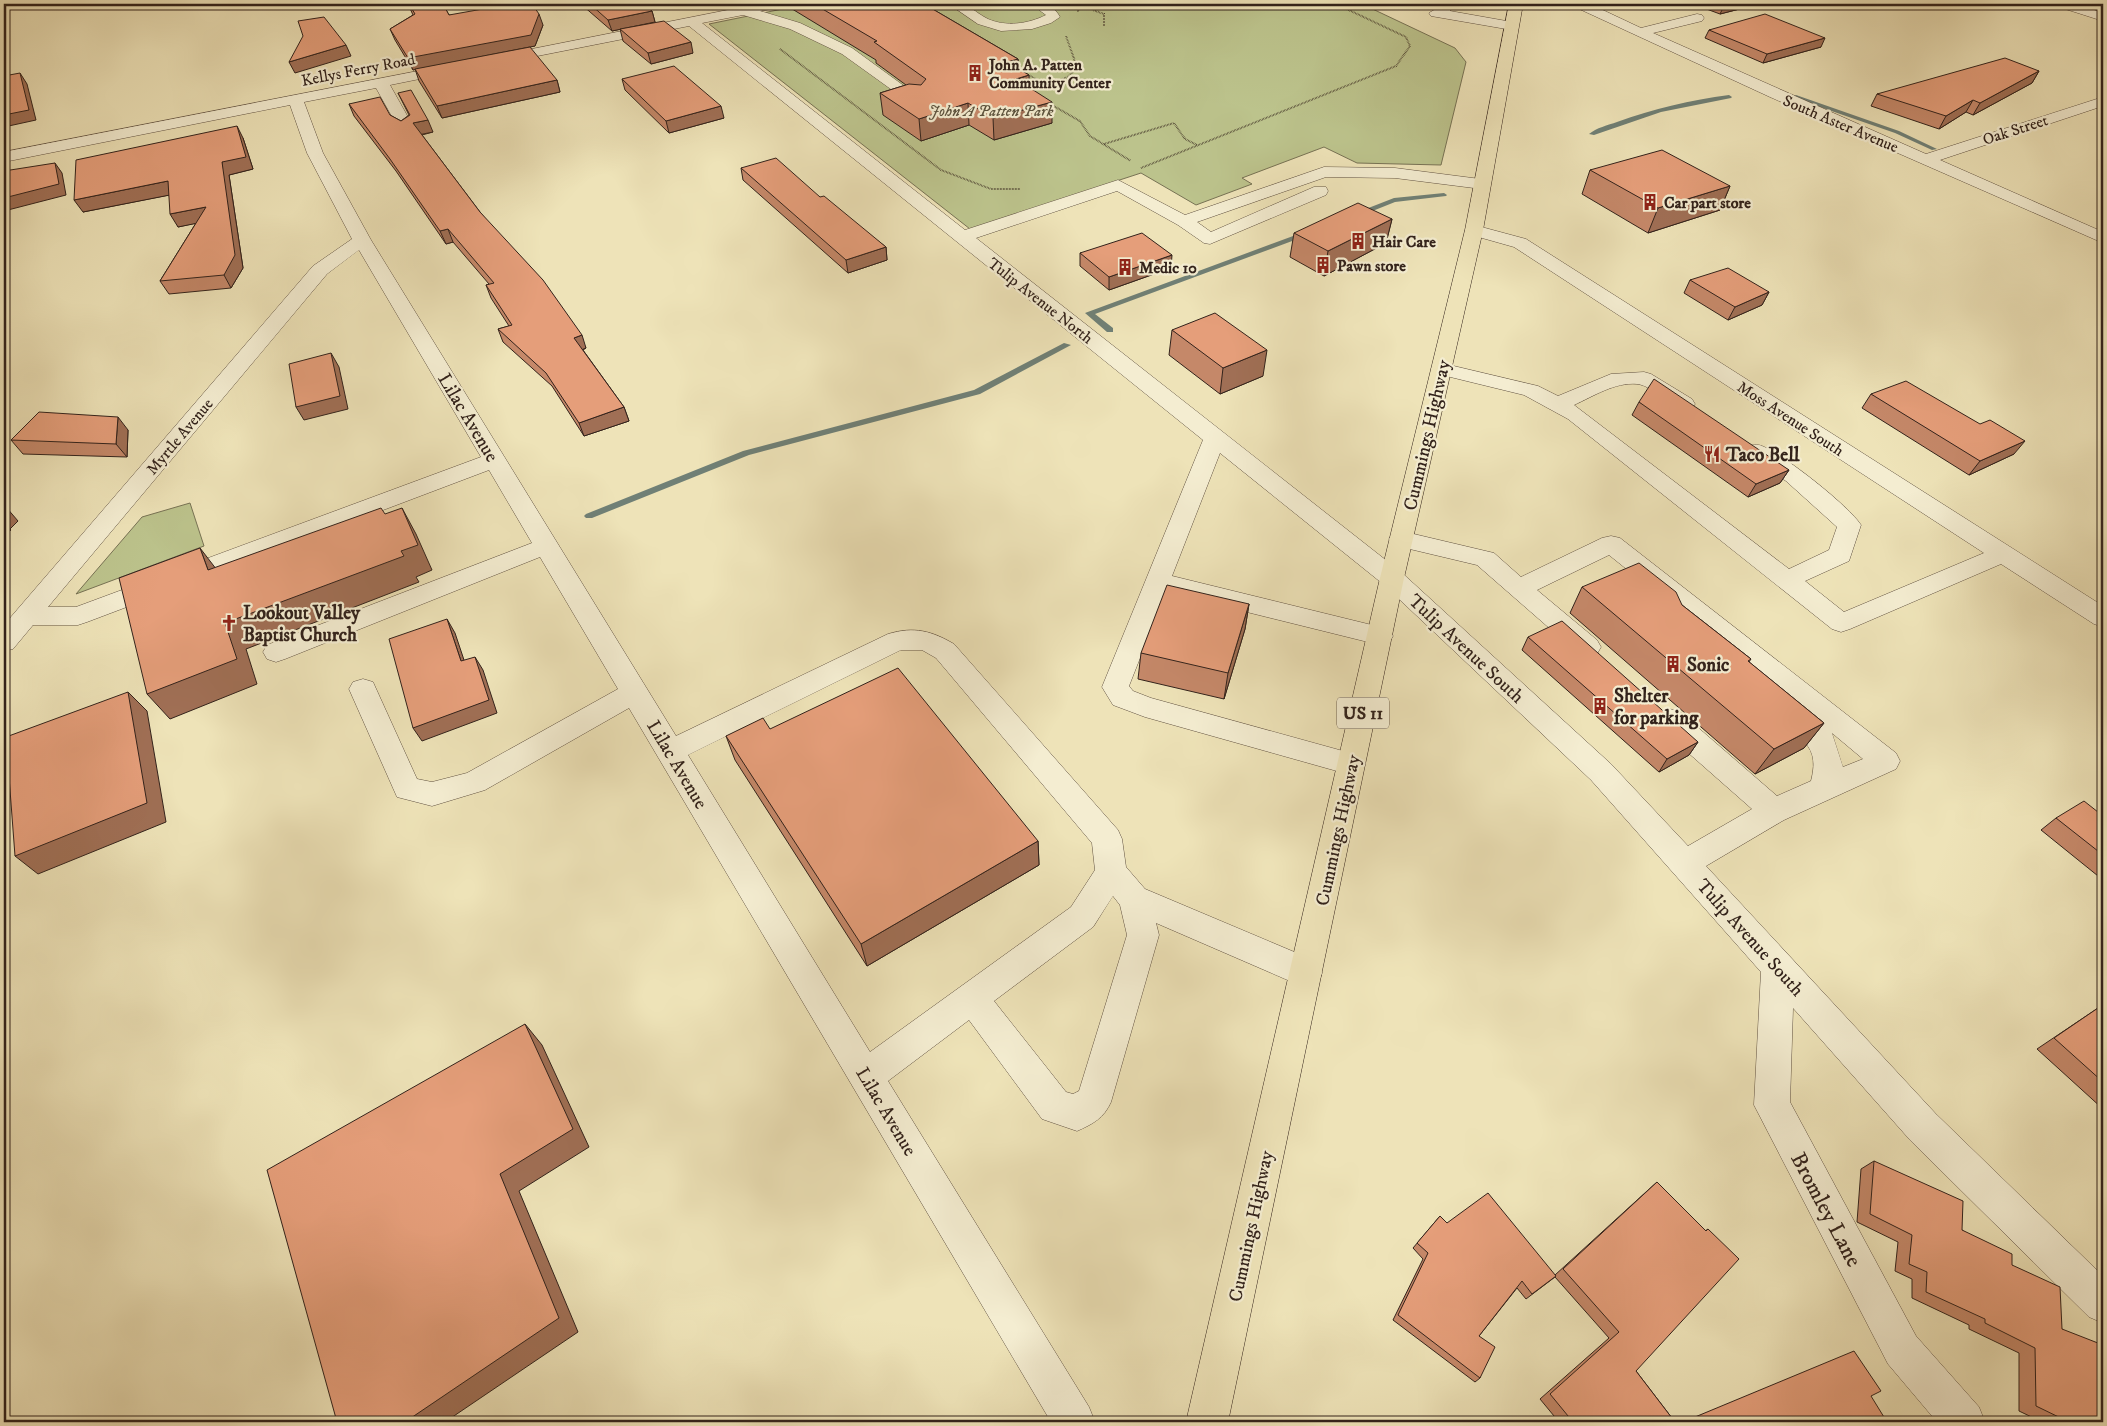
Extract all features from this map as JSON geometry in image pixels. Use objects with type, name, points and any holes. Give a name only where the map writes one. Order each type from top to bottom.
[{"type":"main road","name":"Cummings Highway","points":[[1207,1422],[1392,578],[1474,230],[1514,15]]},
{"type":"street","points":[[486,62],[777,4]]},
{"type":"street","points":[[956,4],[992,25],[1012,27],[1028,26],[1053,17],[1050,11],[1037,4]]},
{"type":"street","points":[[1436,13],[1444,10],[1447,4]]},
{"type":"street","name":"South Aster Avenue","points":[[1580,4],[1797,105],[1927,159],[2103,238]]},
{"type":"street","points":[[2064,4],[2103,17]]},
{"type":"street","points":[[1423,7],[1436,13],[1514,15]]},
{"type":"street","points":[[1640,32],[1697,18],[1672,7]]},
{"type":"street","points":[[744,11],[795,26],[847,51],[918,102]]},
{"type":"street","points":[[1650,18],[1667,25]]},
{"type":"street","name":"Tulip Avenue North","points":[[691,21],[1392,578]]},
{"type":"street","name":"Kellys Ferry Road","points":[[4,157],[467,66]]},
{"type":"street","points":[[381,83],[405,126]]},
{"type":"street","name":"Lilac Avenue","points":[[295,99],[315,153],[362,240],[866,1076],[1062,1418]]},
{"type":"street","name":"Oak Street","points":[[1927,159],[2103,101]]},
{"type":"street","points":[[1184,221],[1324,172],[1395,174],[1482,184]]},
{"type":"street","points":[[962,237],[1118,185],[1184,221],[1210,239],[1361,173]]},
{"type":"street","name":"Moss Avenue South","points":[[1474,230],[1520,244],[2103,618]]},
{"type":"street","name":"Myrtle Avenue","points":[[4,642],[320,270],[362,240]]},
{"type":"street","points":[[1441,369],[1531,390],[1576,414],[1841,624],[2003,554]]},
{"type":"street","points":[[1558,404],[1618,378],[1644,378],[1702,416]]},
{"type":"street","points":[[1215,438],[1115,687],[1123,698],[1146,707],[1351,764]]},
{"type":"street","points":[[1736,438],[1794,476],[1850,525],[1840,555],[1786,580]]},
{"type":"street","points":[[26,616],[78,616],[495,460]]},
{"type":"street","points":[[1401,539],[1485,559],[1521,587],[1610,666]]},
{"type":"street","points":[[1521,587],[1611,544],[1886,761],[1774,811],[1684,864]]},
{"type":"street","points":[[276,652],[546,546]]},
{"type":"street","name":"Tulip Avenue South","points":[[1392,578],[1601,772],[1923,1127],[2103,1303]]},
{"type":"street","points":[[1157,581],[1380,636]]},
{"type":"street","points":[[1670,590],[1678,622],[1818,736],[1829,768],[1824,789]]},
{"type":"street","points":[[670,751],[896,641],[926,640],[945,651],[1107,839],[1111,872],[1134,899],[1306,973]]},
{"type":"street","points":[[363,688],[406,789],[432,794],[475,782],[634,692]]},
{"type":"street","points":[[1655,706],[1774,811]]},
{"type":"street","points":[[866,1076],[1082,917],[1111,872]]},
{"type":"street","points":[[972,998],[1055,1107],[1077,1113],[1093,1102],[1143,935],[1134,899]]},
{"type":"street","name":"Bromley Lane","points":[[1778,968],[1772,1105],[1902,1350],[1964,1422]]},
{"type":"path","points":[[1076,16],[1080,10],[1080,4],[1090,4],[1093,10],[1104,14],[1104,26]]},
{"type":"path","points":[[1134,170],[1396,66],[1410,46],[1406,37],[1336,4]]},
{"type":"path","points":[[1036,96],[1028,91],[1068,77],[1077,68],[1076,60],[1065,34]]},
{"type":"path","points":[[777,47],[941,170],[991,189],[1027,188]]},
{"type":"path","points":[[1024,72],[1046,85]]},
{"type":"path","points":[[1023,80],[1032,77]]},
{"type":"path","points":[[1043,100],[1082,123],[1089,131],[1090,136],[1134,163]]},
{"type":"path","points":[[1104,145],[1174,123],[1185,139],[1198,146]]},
{"type":"green space","name":"John A Patten Park","points":[[807,4],[1362,4],[1455,48],[1466,62],[1441,165],[1357,163],[1324,147],[1242,178],[1252,184],[1196,205],[1141,173],[970,229],[709,24]]},
{"type":"green space","points":[[190,503],[204,546],[76,594],[142,517]]},
{"type":"building","points":[[409,4],[443,4],[449,15],[511,4],[532,4],[539,14],[531,35],[408,58],[390,29],[415,14]]},
{"type":"building","points":[[590,4],[643,4],[652,11],[608,20]]},
{"type":"building","points":[[814,4],[924,4],[1018,59],[1007,62],[1029,75],[1016,79],[1052,102],[993,118],[968,103],[919,119],[880,93],[909,84],[921,85],[926,79],[874,42],[877,41]]},
{"type":"building","points":[[1765,14],[1825,38],[1767,54],[1709,30]]},
{"type":"building","points":[[324,17],[346,45],[289,62],[303,36],[298,21]]},
{"type":"building","points":[[664,21],[691,42],[648,53],[620,29]]},
{"type":"building","points":[[530,47],[557,80],[437,106],[415,69]]},
{"type":"building","points":[[2005,58],[2039,71],[1980,103],[1973,100],[1946,116],[1877,94]]},
{"type":"building","points":[[674,66],[721,106],[666,121],[622,79]]},
{"type":"building","points":[[20,73],[29,110],[4,115],[4,76]]},
{"type":"building","points":[[411,90],[428,120],[413,123],[480,212],[543,280],[582,335],[574,338],[624,407],[579,423],[546,373],[498,329],[512,325],[486,285],[494,283],[448,229],[440,231],[349,104],[380,97],[390,115],[401,121],[410,115],[398,93]]},
{"type":"building","points":[[237,126],[246,157],[222,162],[235,255],[224,275],[160,281],[206,207],[170,214],[168,181],[74,200],[76,160]]},
{"type":"building","points":[[1662,150],[1730,186],[1658,208],[1590,170]]},
{"type":"building","points":[[776,158],[820,197],[824,196],[886,247],[846,260],[741,168]]},
{"type":"building","points":[[55,163],[59,184],[4,198],[4,171]]},
{"type":"building","points":[[1358,203],[1392,219],[1328,251],[1294,233]]},
{"type":"building","points":[[1142,233],[1172,255],[1109,277],[1080,253]]},
{"type":"building","points":[[1728,268],[1769,292],[1735,307],[1690,280]]},
{"type":"building","points":[[1215,313],[1267,350],[1223,368],[1172,330]]},
{"type":"building","points":[[331,353],[340,396],[296,407],[289,364]]},
{"type":"building","points":[[1654,379],[1789,470],[1756,484],[1639,402]]},
{"type":"building","points":[[1906,381],[1980,424],[1990,420],[2025,441],[1980,461],[1871,394]]},
{"type":"building","points":[[39,412],[118,417],[116,444],[11,440]]},
{"type":"building","points":[[381,508],[385,514],[402,508],[418,545],[401,551],[404,556],[225,623],[237,659],[147,694],[119,578],[200,548],[208,570]]},
{"type":"building","points":[[1639,563],[1676,592],[1682,605],[1751,659],[1748,661],[1824,723],[1774,749],[1582,587]]},
{"type":"building","points":[[1167,585],[1249,604],[1228,673],[1141,653]]},
{"type":"building","points":[[447,619],[461,661],[475,657],[489,700],[413,728],[389,639]]},
{"type":"building","points":[[1562,621],[1698,742],[1667,759],[1528,637]]},
{"type":"building","points":[[898,668],[1038,841],[861,944],[726,736],[763,718],[770,729]]},
{"type":"building","points":[[128,692],[147,803],[15,856],[6,737]]},
{"type":"building","points":[[2084,801],[2103,816],[2103,855],[2056,818]]},
{"type":"building","points":[[2098,1008],[2103,1012],[2103,1082],[2054,1038]]},
{"type":"building","points":[[525,1024],[573,1129],[500,1174],[559,1318],[405,1422],[337,1422],[267,1170]]},
{"type":"building","points":[[1874,1161],[1963,1201],[1962,1230],[2012,1254],[2012,1265],[2060,1287],[2062,1329],[2103,1345],[2103,1422],[2069,1422],[2036,1406],[2035,1348],[1985,1323],[1985,1319],[1926,1292],[1927,1272],[1909,1264],[1912,1235],[1870,1214]]},
{"type":"building","points":[[1657,1182],[1706,1231],[1708,1229],[1739,1259],[1636,1371],[1675,1422],[1573,1422],[1550,1394],[1619,1332],[1563,1269]]},
{"type":"building","points":[[1488,1193],[1556,1276],[1532,1294],[1522,1281],[1479,1336],[1495,1347],[1480,1378],[1398,1315],[1428,1253],[1417,1243],[1440,1216],[1447,1223]]},
{"type":"building","points":[[1854,1351],[1881,1391],[1871,1396],[1887,1422],[1683,1422]]},
{"type":"building","points":[[1413,1417],[1423,1422],[1412,1422]]},
{"type":"waterway","points":[[1592,134],[1625,121],[1659,111],[1694,102],[1729,97]]},
{"type":"waterway","points":[[1796,97],[1897,132],[1934,149]]},
{"type":"waterway","points":[[1357,214],[1394,200],[1444,195]]},
{"type":"waterway","points":[[1110,330],[1089,313],[1307,234]]},
{"type":"waterway","points":[[589,516],[746,453],[977,392],[1067,345]]},
{"type":"place","name":"John A. Patten Community Center","points":[[975,73]]},
{"type":"place","name":"Car part store","points":[[1650,202]]},
{"type":"place","name":"Hair Care","points":[[1358,241]]},
{"type":"place","name":"Pawn store","points":[[1323,265]]},
{"type":"place","name":"Medic 10","points":[[1125,267]]},
{"type":"place","name":"Taco Bell","points":[[1712,454]]},
{"type":"place","name":"Lookout Valley Baptist Church","points":[[229,623]]},
{"type":"place","name":"Sonic","points":[[1673,664]]},
{"type":"place","name":"Shelter for parking","points":[[1600,706]]}]
